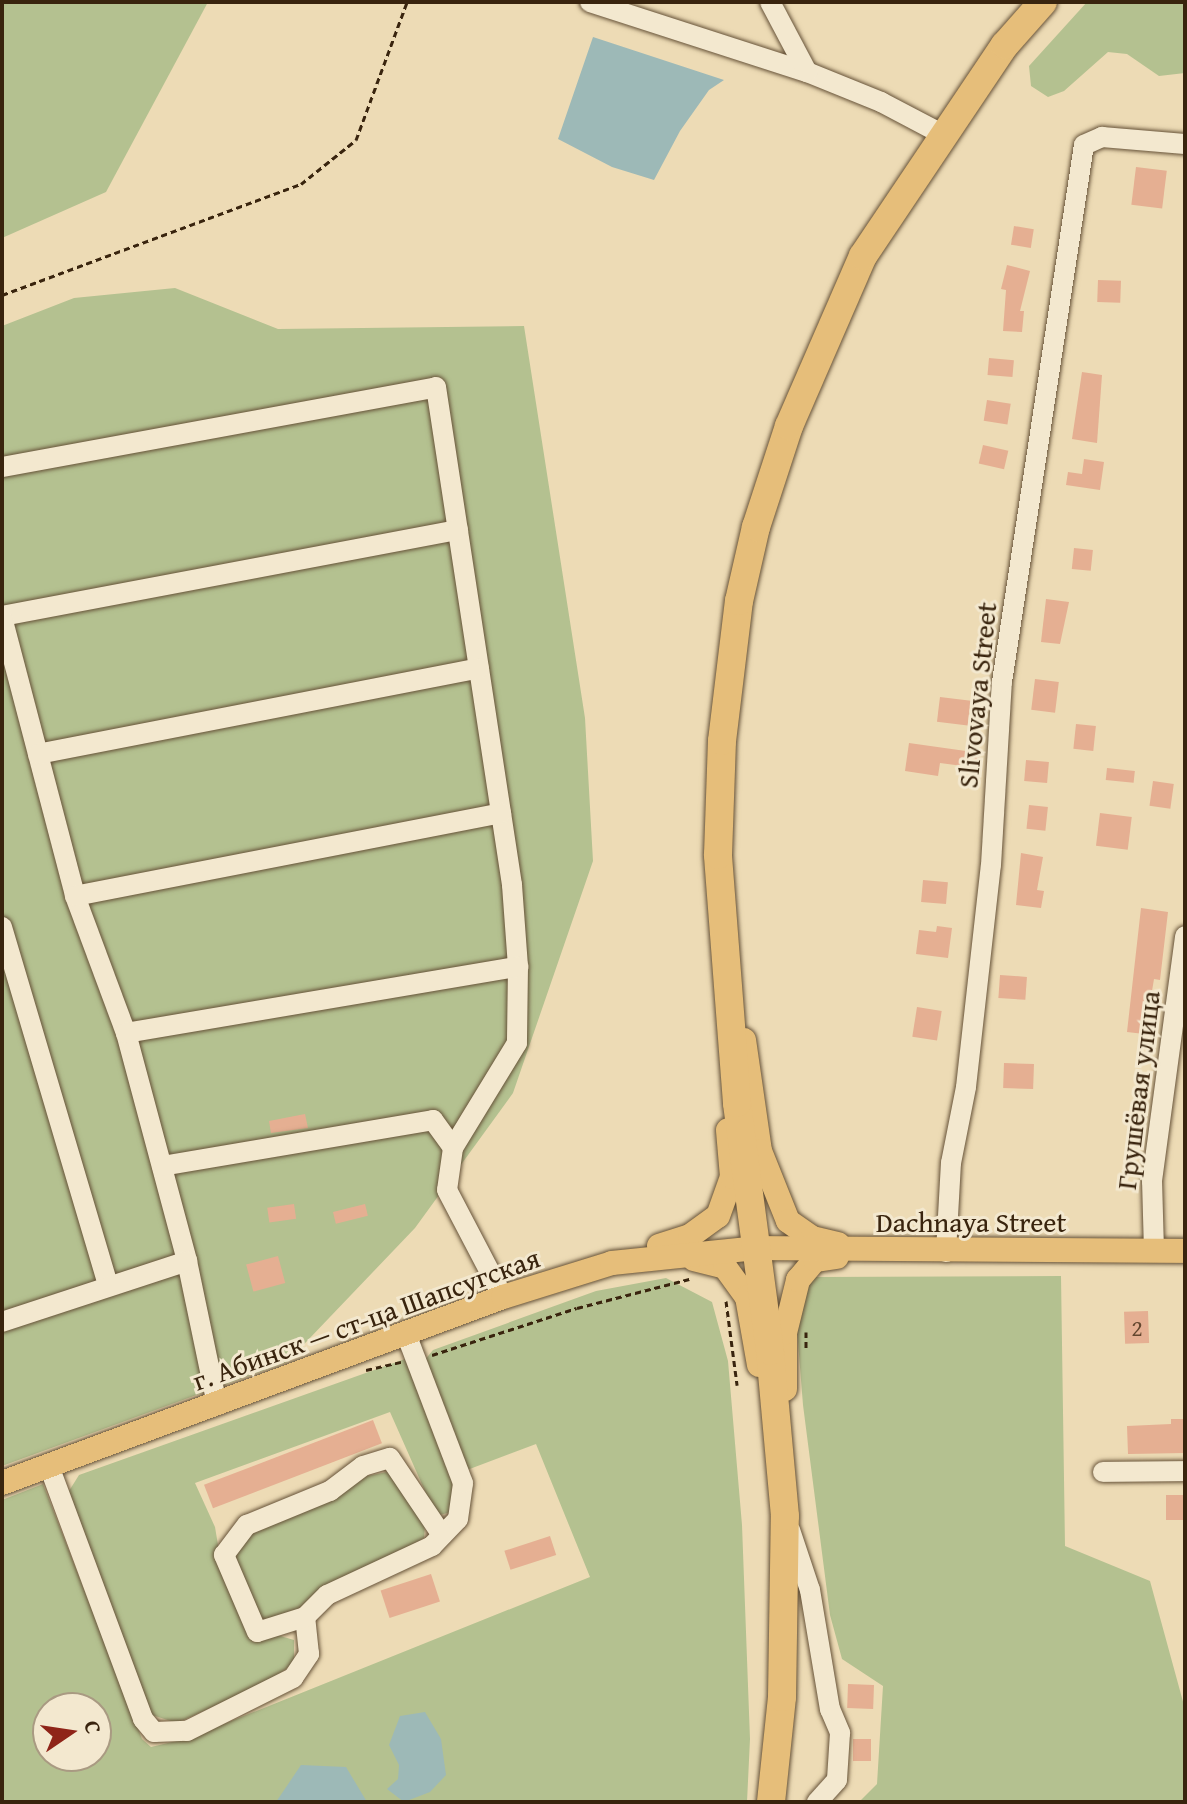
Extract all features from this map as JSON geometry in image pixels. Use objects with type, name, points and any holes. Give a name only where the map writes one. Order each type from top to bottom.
[{"type":"highway","points":[[771,1802],[782,1697],[785,1516],[758,1248],[737,1103],[718,855],[722,741],[739,601],[756,527],[789,426],[863,256],[942,134],[1005,45],[1043,2]]},
{"type":"main road","points":[[718,855],[760,1151],[788,1221],[812,1238],[871,1252]]},
{"type":"main road","points":[[612,1263],[690,1236],[718,1216],[732,1177],[721,1041],[718,855]]},
{"type":"main road","name":"Dachnaya Street","points":[[758,1248],[871,1252],[1185,1251]]},
{"type":"main road","name":"г. Абинск — ст-ца Шапсугская","points":[[2,1483],[407,1336],[503,1297],[612,1263],[758,1248]]},
{"type":"main road","points":[[785,1516],[785,1333],[798,1280],[815,1260],[871,1252]]},
{"type":"main road","points":[[612,1263],[698,1259],[725,1267],[747,1297],[785,1516]]},
{"type":"street","points":[[590,2],[807,72],[881,102],[942,134]]},
{"type":"street","points":[[770,2],[807,72]]},
{"type":"street","name":"Slivovaya Street","points":[[946,1252],[951,1163],[966,1087],[991,865],[1002,682],[1084,145],[1102,137],[1185,144]]},
{"type":"street","points":[[2,467],[436,387],[501,813],[518,967],[517,1043],[453,1148],[447,1190],[503,1297]]},
{"type":"street","points":[[217,1405],[187,1261],[126,1033],[75,896],[2,617],[458,530]]},
{"type":"street","points":[[38,754],[479,668]]},
{"type":"street","points":[[75,896],[501,813]]},
{"type":"street","points":[[2,927],[108,1284]]},
{"type":"street","name":"Грушёвая улица","points":[[1154,1251],[1152,1181],[1185,936]]},
{"type":"street","points":[[126,1033],[518,967]]},
{"type":"street","points":[[162,1166],[405,1121],[433,1120],[453,1148]]},
{"type":"street","points":[[2,1322],[108,1284],[187,1261]]},
{"type":"street","points":[[407,1336],[463,1483],[458,1519],[432,1546],[327,1595],[305,1617],[257,1632],[224,1555],[247,1525],[330,1491],[363,1466],[390,1458],[442,1535]]},
{"type":"street","points":[[49,1466],[143,1719],[154,1732],[187,1731],[293,1678],[309,1654],[305,1617]]},
{"type":"street","points":[[1103,1472],[1185,1471]]},
{"type":"street","points":[[785,1516],[810,1590],[830,1709],[840,1733],[837,1780],[817,1802]]},
{"type":"path","points":[[2,295],[301,184],[356,140],[407,2]]},
{"type":"green space","points":[[2,2],[208,2],[106,192],[2,238]]},
{"type":"green space","points":[[1087,2],[1185,2],[1185,73],[1159,76],[1127,54],[1108,52],[1064,91],[1048,97],[1031,86],[1029,66]]},
{"type":"green space","points":[[175,288],[278,329],[524,326],[585,718],[593,861],[513,1093],[415,1228],[287,1362],[2,1466],[2,326],[74,298]]},
{"type":"green space","points":[[1061,1276],[1065,1546],[1150,1581],[1185,1709],[1185,1802],[859,1802],[877,1784],[883,1686],[842,1659],[830,1615],[803,1405],[795,1304],[814,1277]]},
{"type":"green space","points":[[666,1278],[712,1302],[728,1361],[742,1525],[750,1739],[747,1802],[2,1802],[2,1500],[43,1484],[142,1739],[151,1747],[189,1738],[590,1577],[536,1444],[467,1470],[424,1361],[433,1350],[596,1291]]},
{"type":"green space","points":[[405,1359],[453,1485],[451,1512],[436,1516],[390,1412],[195,1483],[215,1527],[224,1581],[253,1642],[277,1635],[294,1640],[294,1662],[272,1680],[177,1723],[152,1715],[69,1491],[79,1475]]},
{"type":"green space","points":[[392,1471],[425,1524],[424,1538],[297,1614],[263,1619],[248,1602],[234,1562],[244,1537],[367,1476]]},
{"type":"water","points":[[593,37],[724,80],[709,90],[680,131],[654,180],[612,167],[558,139]]},
{"type":"water","points":[[425,1712],[441,1739],[446,1775],[430,1792],[404,1802],[387,1789],[398,1779],[399,1765],[389,1745],[400,1716]]},
{"type":"water","points":[[301,1765],[346,1767],[367,1802],[276,1802]]},
{"type":"building","points":[[1136,167],[1167,171],[1162,208],[1131,205]]},
{"type":"building","points":[[1014,226],[1034,229],[1031,248],[1011,245]]},
{"type":"building","points":[[1007,265],[1030,271],[1020,311],[1024,311],[1022,332],[1003,331],[1006,290],[1001,289]]},
{"type":"building","points":[[1098,280],[1121,281],[1120,303],[1097,302]]},
{"type":"building","points":[[989,358],[1014,360],[1012,377],[988,375]]},
{"type":"building","points":[[1082,372],[1102,375],[1097,443],[1072,439]]},
{"type":"building","points":[[987,400],[1011,404],[1007,424],[984,421]]},
{"type":"building","points":[[983,445],[1008,451],[1004,469],[979,464]]},
{"type":"building","points":[[1084,459],[1104,462],[1100,490],[1066,485],[1068,472],[1082,474]]},
{"type":"building","points":[[1074,548],[1093,550],[1091,571],[1072,569]]},
{"type":"building","points":[[1046,599],[1069,602],[1060,644],[1041,642]]},
{"type":"building","points":[[1035,679],[1059,682],[1055,713],[1031,710]]},
{"type":"building","points":[[940,697],[971,701],[968,726],[937,722]]},
{"type":"building","points":[[1076,724],[1096,726],[1093,751],[1073,749]]},
{"type":"building","points":[[909,743],[980,753],[978,768],[940,763],[938,776],[905,771]]},
{"type":"building","points":[[1026,760],[1049,762],[1047,783],[1024,781]]},
{"type":"building","points":[[1107,768],[1135,771],[1134,783],[1106,780]]},
{"type":"building","points":[[1153,781],[1174,784],[1170,809],[1150,806]]},
{"type":"building","points":[[1029,805],[1048,807],[1045,831],[1026,829]]},
{"type":"building","points":[[1100,813],[1132,817],[1128,850],[1096,846]]},
{"type":"building","points":[[1021,853],[1043,857],[1037,890],[1044,891],[1041,908],[1016,905]]},
{"type":"building","points":[[923,880],[948,882],[946,904],[921,902]]},
{"type":"building","points":[[1141,908],[1168,912],[1160,980],[1154,979],[1149,1009],[1156,1010],[1153,1035],[1127,1032]]},
{"type":"building","points":[[937,926],[952,928],[948,958],[916,954],[919,930],[936,932]]},
{"type":"building","points":[[1000,975],[1027,977],[1025,1000],[998,998]]},
{"type":"building","points":[[917,1007],[942,1011],[937,1041],[912,1037]]},
{"type":"building","points":[[1004,1063],[1034,1064],[1033,1089],[1003,1088]]},
{"type":"building","points":[[305,1114],[308,1128],[271,1133],[269,1121]]},
{"type":"building","points":[[294,1204],[296,1219],[269,1223],[267,1208]]},
{"type":"building","points":[[365,1204],[368,1216],[336,1224],[333,1212]]},
{"type":"building","points":[[278,1256],[285,1283],[253,1292],[246,1265]]},
{"type":"building","points":[[1148,1311],[1149,1343],[1125,1344],[1124,1312]]},
{"type":"building","points":[[1171,1419],[1185,1419],[1185,1453],[1128,1454],[1127,1426],[1171,1424]]},
{"type":"building","points":[[373,1420],[382,1443],[213,1508],[204,1485]]},
{"type":"building","points":[[1166,1495],[1185,1495],[1185,1520],[1166,1520]]},
{"type":"building","points":[[550,1536],[556,1555],[511,1570],[504,1551]]},
{"type":"building","points":[[431,1574],[440,1602],[390,1618],[381,1590]]},
{"type":"building","points":[[848,1684],[874,1685],[873,1709],[847,1708]]},
{"type":"building","points":[[853,1739],[871,1739],[871,1761],[853,1761]]}]
